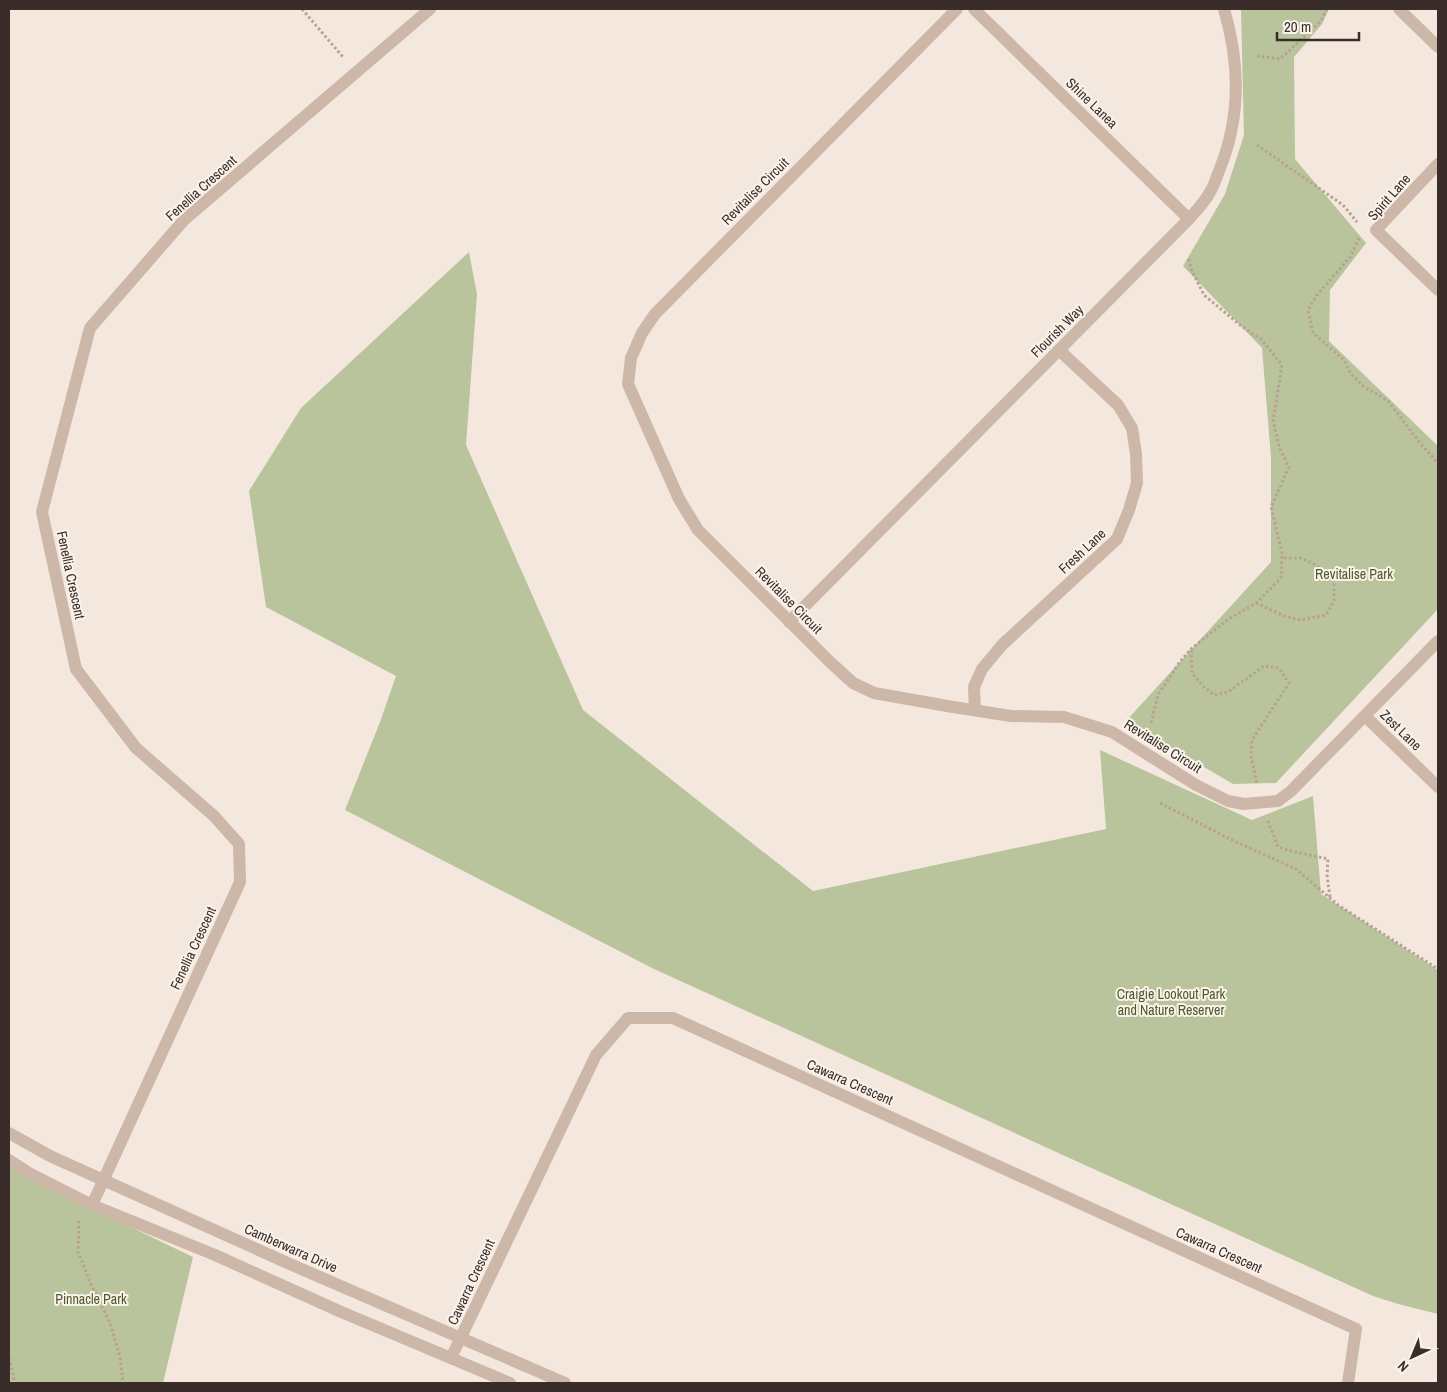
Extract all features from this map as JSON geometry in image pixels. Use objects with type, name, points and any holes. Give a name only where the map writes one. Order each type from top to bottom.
[{"type":"street","name":"Fenellia Crescent","points":[[92,1205],[240,882],[239,844],[214,816],[136,748],[76,669],[42,512],[90,328],[184,220],[430,9]]},
{"type":"street","name":"Revitalise Circuit","points":[[956,9],[655,314],[642,333],[631,358],[628,384],[679,499],[698,530],[828,661],[853,683],[874,693],[1011,716],[1064,717],[1112,732],[1196,785],[1228,801],[1244,804],[1278,801],[1291,791],[1438,641]]},
{"type":"street","name":"Shine Lanea","points":[[974,9],[1189,219]]},
{"type":"street","name":"Flourish Way","points":[[789,622],[1189,219],[1210,192],[1225,158],[1233,129],[1237,99],[1231,32],[1224,9]]},
{"type":"street","points":[[1399,9],[1438,47]]},
{"type":"street","name":"Spirit Lane","points":[[1438,164],[1376,230],[1438,290]]},
{"type":"street","name":"Fresh Lane","points":[[975,710],[974,687],[982,669],[1002,645],[1117,539],[1129,510],[1137,483],[1136,454],[1132,428],[1118,405],[1059,350]]},
{"type":"street","name":"Zest Lane","points":[[1365,716],[1438,787]]},
{"type":"street","name":"Cawarra Crescent","points":[[451,1358],[596,1055],[628,1018],[673,1018],[1356,1329],[1348,1383]]},
{"type":"street","name":"Camberwarra Drive","points":[[9,1133],[50,1156],[292,1265],[564,1383]]},
{"type":"street","points":[[9,1160],[29,1173],[92,1205],[214,1255],[510,1383]]},
{"type":"path","points":[[302,9],[356,72]]},
{"type":"path","points":[[1257,56],[1280,59],[1321,21],[1327,9]]},
{"type":"path","points":[[1257,145],[1343,205],[1363,228]]},
{"type":"path","points":[[1360,236],[1350,258],[1317,295],[1308,310],[1313,333],[1344,360],[1351,374],[1364,388],[1389,402],[1420,443],[1438,463]]},
{"type":"path","points":[[1152,723],[1158,695],[1179,663],[1192,649],[1227,620],[1256,603],[1281,578],[1282,553],[1271,507],[1289,467],[1280,449],[1273,421],[1282,364],[1262,340],[1240,325],[1204,295],[1192,271],[1188,256]]},
{"type":"path","points":[[1256,603],[1282,615],[1300,620],[1326,615],[1334,601],[1334,581],[1316,565],[1301,558],[1282,558]]},
{"type":"path","points":[[1192,649],[1192,673],[1214,695],[1228,692],[1264,666],[1279,668],[1289,683],[1252,740],[1250,756],[1254,775]]},
{"type":"path","points":[[1160,804],[1296,869],[1338,905],[1438,970]]},
{"type":"path","points":[[1271,829],[1278,847],[1328,858],[1327,875],[1330,898]]},
{"type":"path","points":[[80,1221],[78,1252],[90,1282],[110,1322],[120,1357],[123,1383]]},
{"type":"path","points":[[9,1358],[15,1383]]},
{"type":"green space","name":"Revitalise Park","points":[[1241,9],[1329,9],[1322,24],[1294,57],[1295,159],[1366,243],[1330,290],[1329,341],[1438,446],[1438,609],[1276,783],[1233,784],[1126,721],[1271,562],[1271,458],[1262,348],[1183,266],[1225,194],[1244,135]]},
{"type":"green space","name":"Craigie Lookout Park and Nature Reserver","points":[[469,252],[477,294],[466,445],[583,710],[813,891],[1106,829],[1100,750],[1252,820],[1313,796],[1321,894],[1438,970],[1438,1314],[1373,1296],[654,969],[345,810],[396,676],[266,607],[249,491],[301,408]]},
{"type":"green space","name":"Pinnacle Park","points":[[9,1162],[110,1217],[193,1257],[163,1383],[9,1383]]}]
